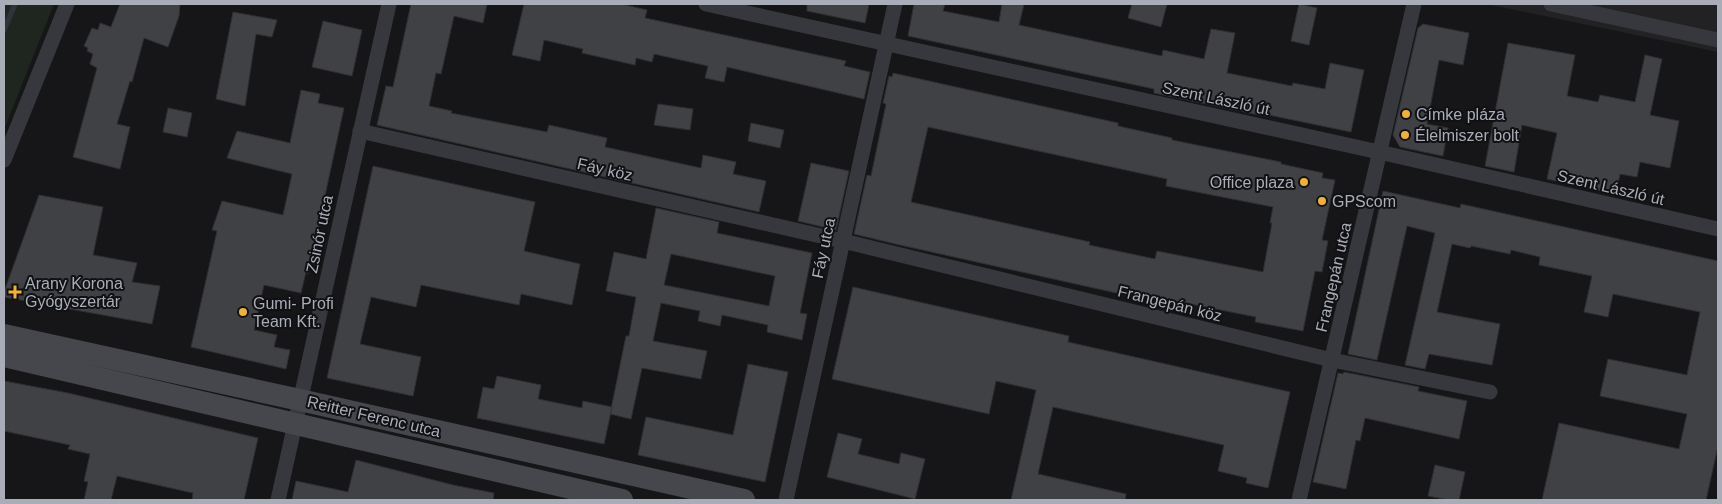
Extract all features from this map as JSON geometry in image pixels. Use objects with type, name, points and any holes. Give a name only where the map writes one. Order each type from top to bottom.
[{"type":"street","points":[[4,160],[67,4]]},
{"type":"street","name":"Zsinór utca","points":[[278,500],[389,4]]},
{"type":"street","name":"Szent László út","points":[[706,4],[1379,152],[1718,229]]},
{"type":"street","name":"Fáy utca","points":[[786,500],[895,4]]},
{"type":"street","name":"Frangepán utca","points":[[1299,500],[1414,4]]},
{"type":"street","points":[[1550,4],[1718,40]]},
{"type":"street","name":"Fáy köz","points":[[360,131],[843,241]]},
{"type":"street","name":"Frangepán köz","points":[[843,241],[1332,360],[1490,392]]},
{"type":"street","name":"Reitter Ferenc utca","points":[[4,335],[744,500]]},
{"type":"street","name":"Reitter Ferenc utca","points":[[4,356],[622,500]]},
{"type":"shaded area","points":[[4,4],[54,4],[4,130]]},
{"type":"shaded area","points":[[1486,4],[1718,4],[1718,52]]},
{"type":"building","points":[[120,4],[180,4],[179,16],[168,47],[144,38],[132,82],[130,81],[117,124],[130,127],[120,169],[73,157],[97,68],[90,64],[93,54],[87,51],[88,48],[84,46],[92,28],[98,30],[100,23],[111,27]]},
{"type":"building","points":[[411,4],[487,4],[483,23],[454,16],[441,74],[436,73],[429,106],[452,111],[451,113],[547,132],[549,125],[607,138],[605,147],[701,168],[703,155],[736,162],[733,174],[766,181],[759,212],[377,125],[386,86],[393,87]]},
{"type":"building","points":[[524,4],[621,4],[647,10],[645,18],[846,61],[844,66],[870,72],[864,99],[727,67],[724,82],[705,78],[708,66],[654,54],[652,62],[636,58],[635,65],[582,53],[583,49],[544,40],[540,61],[512,55]]},
{"type":"building","points":[[807,4],[869,4],[865,23],[807,11]]},
{"type":"building","points":[[914,4],[945,4],[943,11],[999,22],[1002,4],[1024,4],[1019,25],[1162,56],[1163,50],[1204,59],[1211,29],[1235,33],[1227,73],[1292,86],[1293,83],[1325,89],[1330,63],[1364,70],[1351,132],[1154,93],[1154,89],[908,36]]},
{"type":"building","points":[[1132,4],[1167,4],[1161,27],[1128,18]]},
{"type":"building","points":[[1299,4],[1317,8],[1309,45],[1291,41]]},
{"type":"building","points":[[233,12],[277,20],[272,37],[256,34],[245,106],[216,99]]},
{"type":"building","points":[[323,21],[362,30],[352,76],[312,67]]},
{"type":"building","points":[[1423,24],[1469,33],[1463,65],[1439,60],[1427,124],[1448,128],[1443,156],[1400,147],[1393,135],[1418,28]]},
{"type":"building","points":[[1508,43],[1575,55],[1567,96],[1598,102],[1600,95],[1635,102],[1645,55],[1662,59],[1650,115],[1679,121],[1670,168],[1640,162],[1637,177],[1620,174],[1616,194],[1547,179],[1557,133],[1522,125],[1514,172],[1485,166]]},
{"type":"building","points":[[893,73],[1118,123],[1118,126],[1172,138],[1172,140],[1281,162],[1281,164],[1323,173],[1322,178],[1335,180],[1322,240],[1328,241],[1322,272],[1315,271],[1303,331],[1255,322],[1256,317],[1140,294],[1139,298],[854,234],[867,175],[871,176],[886,104],[883,103],[889,76],[892,77]],"holes":[[[928,127],[1167,179],[1166,186],[1273,207],[1263,272],[1157,251],[1155,259],[1089,245],[1090,242],[911,202]]]},
{"type":"building","points":[[301,90],[320,94],[318,103],[344,108],[308,274],[306,272],[301,293],[264,285],[254,330],[277,335],[274,347],[290,350],[286,369],[191,347],[217,231],[212,230],[222,201],[283,215],[292,174],[227,158],[237,131],[290,143]]},
{"type":"building","points":[[658,104],[693,109],[690,130],[654,125]]},
{"type":"building","points":[[168,108],[192,113],[187,137],[163,132]]},
{"type":"building","points":[[751,123],[784,130],[780,148],[748,141]]},
{"type":"building","points":[[811,163],[849,171],[836,230],[798,221]]},
{"type":"building","points":[[373,166],[535,202],[524,251],[580,264],[572,305],[521,294],[519,305],[421,285],[416,307],[371,297],[360,344],[421,357],[413,396],[327,378]]},
{"type":"building","points":[[1383,191],[1460,208],[1461,204],[1718,261],[1718,446],[1706,500],[1542,500],[1559,423],[1679,449],[1687,414],[1600,396],[1608,359],[1687,375],[1700,312],[1613,294],[1608,317],[1584,312],[1592,276],[1539,265],[1540,257],[1511,250],[1510,254],[1452,244],[1437,312],[1500,324],[1492,365],[1429,354],[1425,369],[1405,365],[1435,233],[1407,226],[1377,360],[1348,354]]},
{"type":"building","points":[[39,195],[103,207],[93,255],[137,263],[132,282],[160,286],[152,324],[4,297],[4,292]]},
{"type":"building","points":[[656,208],[719,222],[717,233],[812,253],[800,313],[807,314],[802,340],[767,332],[768,325],[722,315],[720,326],[698,321],[700,311],[661,303],[653,341],[707,351],[701,379],[642,368],[631,419],[610,414],[626,336],[629,336],[636,297],[606,291],[614,252],[646,259]],"holes":[[[671,254],[775,276],[769,306],[664,285]]]},
{"type":"building","points":[[853,287],[1069,336],[1068,342],[1290,392],[1268,488],[1246,483],[1247,478],[1218,471],[1224,445],[1053,407],[1038,474],[1126,494],[1125,500],[1011,500],[1036,390],[996,381],[989,414],[832,379]]},
{"type":"building","points":[[748,364],[788,372],[765,482],[638,455],[646,417],[733,435]]},
{"type":"building","points":[[1344,372],[1419,387],[1418,391],[1467,401],[1459,439],[1365,418],[1360,441],[1356,440],[1346,489],[1313,482],[1338,373],[1343,374]]},
{"type":"building","points":[[497,376],[541,385],[538,399],[582,408],[583,401],[612,407],[604,444],[477,418],[483,387],[494,389]]},
{"type":"building","points":[[4,381],[68,393],[258,438],[244,500],[192,500],[193,493],[117,476],[111,500],[84,500],[88,482],[84,481],[90,454],[68,449],[70,445],[4,431]]},
{"type":"building","points":[[838,433],[862,439],[858,454],[899,464],[901,453],[925,459],[915,499],[827,477]]},
{"type":"building","points":[[356,460],[453,485],[494,493],[493,500],[292,500],[296,481],[348,492]]},
{"type":"building","points":[[1435,465],[1465,472],[1459,500],[1428,496]]},
{"type":"waterway","points":[[4,30],[15,4]]},
{"type":"place","name":"Címke pláza","points":[[1406,114]]},
{"type":"place","name":"Élelmiszer bolt","points":[[1405,135]]},
{"type":"place","name":"Office plaza","points":[[1304,182]]},
{"type":"place","name":"GPScom","points":[[1322,201]]},
{"type":"place","name":"Arany Korona Gyógyszertár","points":[[15,292]]},
{"type":"place","name":"Gumi- Profi Team Kft.","points":[[243,312]]}]
